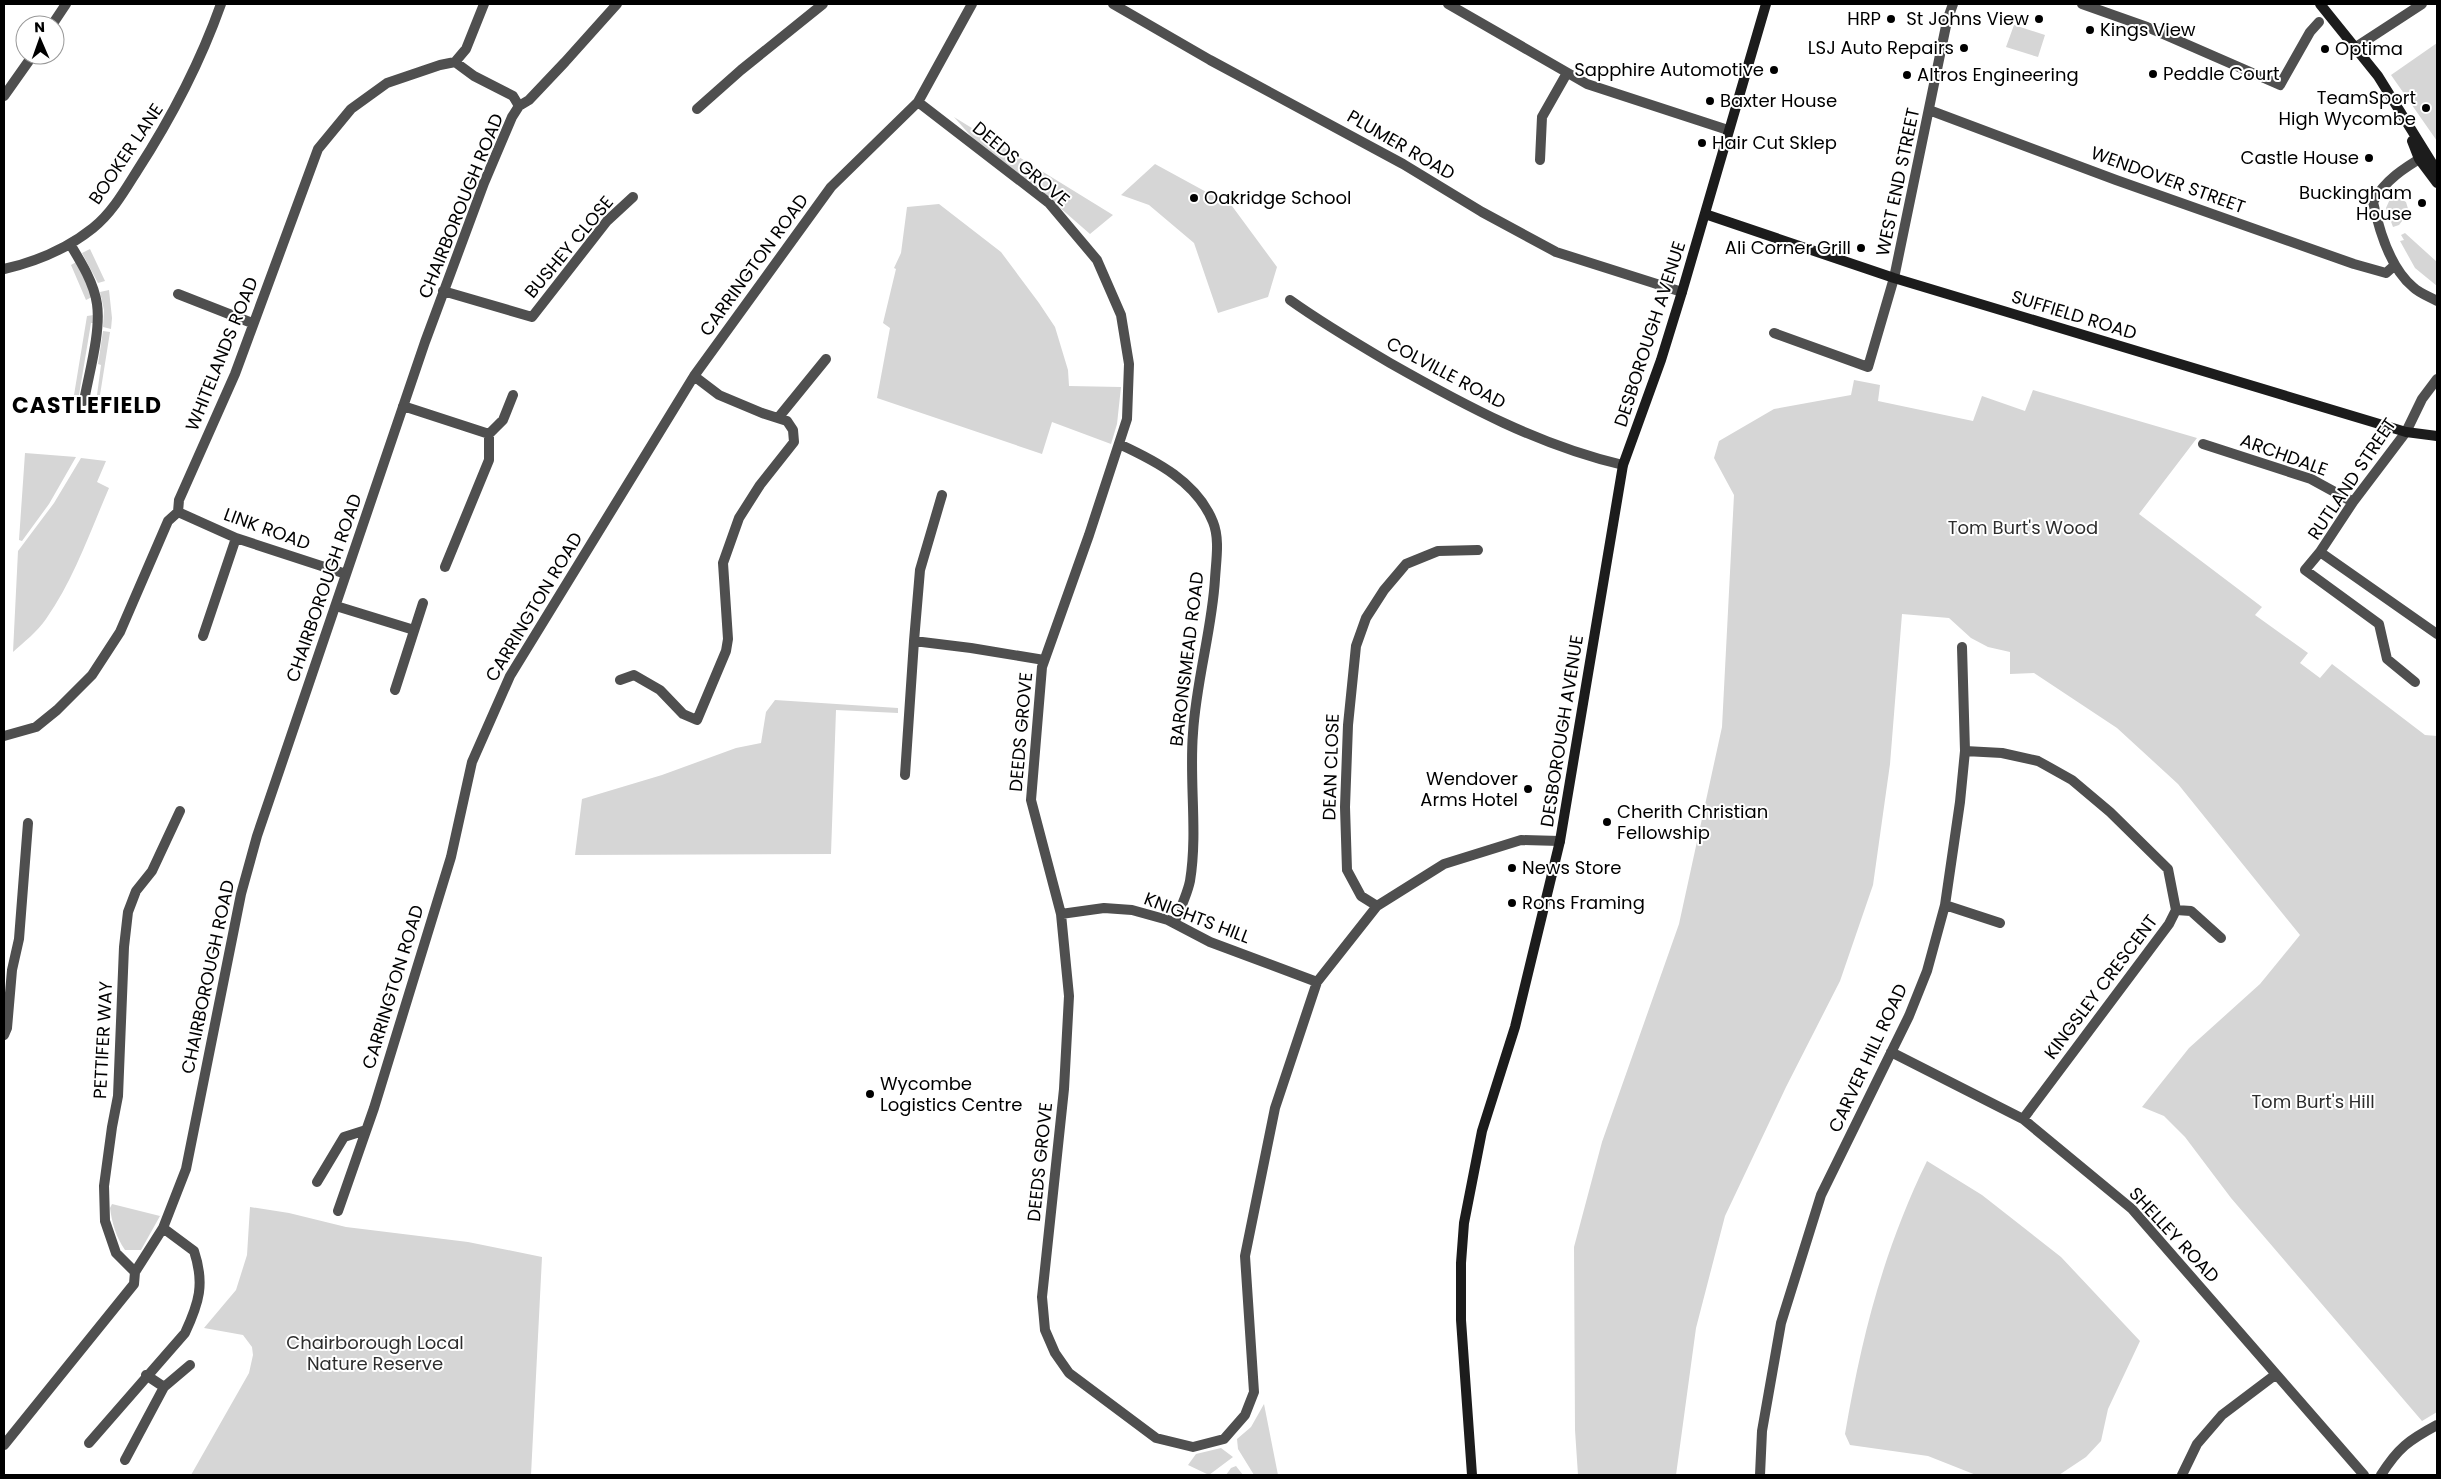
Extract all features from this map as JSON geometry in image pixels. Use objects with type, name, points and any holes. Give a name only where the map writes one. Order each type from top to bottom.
[{"type":"street","points":[[59,15],[66,4]]},
{"type":"street","name":"BOOKER LANE","points":[[4,269],[26,264],[70,244],[94,227],[118,200],[170,120],[206,48],[221,4]]},
{"type":"street","points":[[484,4],[466,49],[455,62],[474,76],[513,96],[519,106]]},
{"type":"street","name":"CHAIRBOROUGH ROAD","points":[[4,1445],[134,1284],[135,1272],[163,1228],[186,1169],[241,894],[256,836],[444,291],[484,183],[512,116],[519,106],[529,100],[617,4]]},
{"type":"street","points":[[697,109],[778,39],[823,4]]},
{"type":"street","name":"CARRINGTON ROAD","points":[[338,1211],[366,1130],[451,857],[472,762],[510,676],[694,376],[831,187],[918,102],[972,4]]},
{"type":"street","name":"PLUMER ROAD","points":[[1113,4],[1210,60],[1403,164],[1482,212],[1556,252],[1682,292]]},
{"type":"street","points":[[1448,4],[1587,84],[1728,130]]},
{"type":"street","name":"DESBOROUGH AVENUE","points":[[1472,1475],[1461,1320],[1464,1223],[1482,1131],[1515,1026],[1560,842],[1623,465],[1661,360],[1766,4]]},
{"type":"street","name":"WEST END STREET","points":[[1774,333],[1868,367],[1894,278],[1947,22],[1953,4]]},
{"type":"street","points":[[2082,4],[2147,27],[2280,84],[2310,32],[2319,22]]},
{"type":"street","points":[[2320,4],[2356,46],[2378,76],[2400,110],[2422,157],[2437,183]]},
{"type":"street","points":[[2356,46],[2422,4]]},
{"type":"street","name":"WHITELANDS ROAD","points":[[4,736],[36,727],[57,710],[92,675],[120,632],[168,520],[178,512],[179,500],[235,374],[252,323],[318,149],[351,109],[387,83],[440,64],[455,62]]},
{"type":"street","points":[[4,96],[26,65]]},
{"type":"street","points":[[1540,160],[1542,117],[1567,73]]},
{"type":"street","name":"DEEDS GROVE","points":[[918,102],[1050,203],[1097,260],[1121,315],[1129,364],[1127,419],[1042,667],[1030,800],[1061,914],[1069,996],[1064,1089],[1042,1296],[1045,1330],[1055,1353],[1069,1373],[1156,1438],[1193,1447],[1224,1439],[1245,1415],[1254,1392],[1245,1256],[1275,1108],[1317,982],[1377,906],[1444,864],[1521,840],[1560,842]]},
{"type":"street","name":"WENDOVER STREET","points":[[1929,110],[2116,180],[2354,264],[2386,273],[2395,264]]},
{"type":"street","points":[[2422,157],[2381,188],[2373,202],[2378,226],[2395,264],[2413,288],[2437,300]]},
{"type":"street","points":[[2422,157],[2437,171]]},
{"type":"street","name":"BUSHEY CLOSE","points":[[444,291],[532,317],[606,221],[633,198]]},
{"type":"street","name":"SUFFIELD ROAD","points":[[1705,214],[1894,278],[2406,432],[2437,436]]},
{"type":"street","points":[[70,244],[85,270],[97,304],[96,332],[84,401]]},
{"type":"street","points":[[178,294],[252,323]]},
{"type":"street","name":"COLVILLE ROAD","points":[[1290,300],[1319,321],[1458,402],[1524,432],[1599,459],[1623,465]]},
{"type":"street","points":[[778,418],[826,359]]},
{"type":"street","points":[[620,680],[634,675],[660,690],[683,714],[697,720],[726,651],[728,639],[723,563],[739,518],[760,485],[794,442],[793,430],[787,420],[719,395],[694,376]]},
{"type":"street","name":"RUTLAND STREET","points":[[2437,379],[2422,399],[2406,432],[2353,502],[2320,552],[2437,634]]},
{"type":"street","points":[[445,567],[489,460],[489,434],[503,420],[513,395]]},
{"type":"street","points":[[404,406],[489,434]]},
{"type":"street","name":"BARONSMEAD ROAD","points":[[1119,444],[1160,464],[1182,480],[1202,503],[1213,523],[1217,548],[1215,589],[1193,723],[1190,761],[1193,848],[1190,882],[1174,923]]},
{"type":"street","name":"ARCHDALE","points":[[2203,444],[2311,479],[2353,502]]},
{"type":"street","points":[[905,775],[920,570],[942,495]]},
{"type":"street","name":"LINK ROAD","points":[[178,512],[236,538],[346,574]]},
{"type":"street","points":[[203,636],[236,538]]},
{"type":"street","name":"DEAN CLOSE","points":[[1377,906],[1361,896],[1347,870],[1345,807],[1348,725],[1356,646],[1366,618],[1384,590],[1406,564],[1438,552],[1478,550]]},
{"type":"street","points":[[2320,552],[2304,570],[2379,624],[2387,659],[2415,682]]},
{"type":"street","points":[[395,690],[423,603]]},
{"type":"street","points":[[336,606],[414,630]]},
{"type":"street","points":[[914,642],[971,648],[1044,660]]},
{"type":"street","name":"CARVER HILL ROAD","points":[[1760,1475],[1762,1431],[1780,1323],[1821,1195],[1909,1016],[1927,971],[1945,905],[1960,802],[1965,751],[1962,647]]},
{"type":"street","name":"KINGSLEY CRESCENT","points":[[1965,751],[2002,753],[2038,761],[2072,780],[2110,812],[2168,869],[2176,910],[2163,932],[2023,1119]]},
{"type":"street","name":"PETTIFER WAY","points":[[135,1272],[116,1253],[104,1221],[104,1186],[118,1096],[124,947],[128,912],[134,898],[152,871],[180,811]]},
{"type":"street","points":[[4,1035],[7,1028],[12,970],[19,940],[28,823]]},
{"type":"street","points":[[1945,905],[2000,923]]},
{"type":"street","name":"KNIGHTS HILL","points":[[1061,914],[1104,908],[1132,910],[1174,923],[1210,942],[1317,982]]},
{"type":"street","points":[[2176,910],[2191,911],[2221,938]]},
{"type":"street","name":"SHELLEY ROAD","points":[[1891,1052],[2023,1119],[2132,1209],[2364,1475]]},
{"type":"street","points":[[317,1182],[344,1137],[366,1130]]},
{"type":"street","points":[[89,1443],[146,1375],[185,1333],[200,1294],[199,1272],[194,1251],[163,1228]]},
{"type":"street","points":[[125,1460],[164,1387],[190,1365]]},
{"type":"street","points":[[146,1375],[164,1387]]},
{"type":"street","points":[[2182,1475],[2197,1444],[2222,1415],[2275,1375]]},
{"type":"street","points":[[2381,1475],[2394,1454],[2417,1436],[2437,1424]]},
{"type":"green space","points":[[2014,25],[2045,35],[2038,57],[2006,47]]},
{"type":"green space","name":"TeamSport High Wycombe","points":[[2437,43],[2437,141],[2391,75]]},
{"type":"green space","points":[[954,117],[1113,215],[1090,234],[1042,192],[977,143]]},
{"type":"green space","points":[[1155,164],[1232,206],[1277,267],[1268,297],[1218,313],[1194,243],[1149,205],[1121,195]]},
{"type":"green space","points":[[2397,197],[2406,202],[2409,212],[2399,225],[2393,227],[2386,208],[2390,199]]},
{"type":"green space","points":[[939,204],[1001,252],[1039,303],[1055,327],[1068,370],[1069,386],[1121,387],[1117,424],[1111,444],[1052,422],[1042,454],[877,398],[890,328],[883,323],[896,269],[894,268],[901,253],[907,207]]},
{"type":"green space","points":[[2405,233],[2437,262],[2437,286],[2415,268],[2400,241],[2404,240],[2401,235]]},
{"type":"green space","points":[[90,249],[105,281],[98,283],[82,253]]},
{"type":"green space","points":[[78,261],[92,297],[86,300],[71,265]]},
{"type":"green space","points":[[109,290],[112,318],[111,329],[103,327],[104,310],[100,292]]},
{"type":"green space","points":[[94,315],[79,395],[74,395],[87,316]]},
{"type":"green space","points":[[103,331],[110,332],[100,395],[97,395],[101,365],[98,364]]},
{"type":"green space","name":"Tom Burt's Wood","points":[[1854,380],[1880,385],[1878,401],[1973,421],[1982,396],[2025,411],[2033,390],[2197,438],[2139,514],[2262,607],[2255,615],[2308,653],[2300,663],[2320,678],[2332,664],[2425,735],[2437,736],[2437,1412],[2422,1421],[2231,1198],[2185,1137],[2164,1116],[2142,1107],[2189,1048],[2260,984],[2300,935],[2178,784],[2117,728],[2034,673],[2010,674],[2010,652],[1988,647],[1971,638],[1949,618],[1902,614],[1890,764],[1873,885],[1840,981],[1786,1087],[1725,1216],[1696,1328],[1676,1475],[1578,1475],[1575,1430],[1574,1247],[1602,1142],[1679,924],[1722,727],[1734,495],[1714,458],[1719,441],[1774,409],[1851,395]]},
{"type":"green space","points":[[25,453],[76,457],[49,504],[22,541],[19,540]]},
{"type":"green space","points":[[81,458],[106,461],[97,482],[109,488],[81,555],[56,604],[39,628],[13,652],[18,551],[54,503]]},
{"type":"green space","points":[[775,700],[898,708],[898,713],[836,710],[831,854],[575,855],[582,799],[662,775],[736,748],[761,743],[766,712]]},
{"type":"green space","points":[[1927,1161],[1982,1195],[2061,1257],[2140,1341],[2108,1409],[2101,1441],[2086,1457],[2059,1475],[1976,1475],[1928,1456],[1850,1445],[1845,1434],[1859,1362],[1876,1294],[1898,1228]]},
{"type":"green space","points":[[112,1204],[160,1216],[141,1250],[125,1250],[117,1235],[112,1219],[110,1208]]},
{"type":"green space","name":"Chairborough Local Nature Reserve","points":[[250,1207],[289,1213],[346,1227],[468,1242],[542,1257],[531,1475],[191,1475],[249,1373],[253,1355],[252,1347],[243,1335],[204,1328],[236,1290],[247,1255]]},
{"type":"green space","points":[[1264,1404],[1278,1475],[1254,1475],[1238,1449],[1237,1439],[1251,1427]]},
{"type":"green space","points":[[1221,1448],[1233,1457],[1209,1475],[1188,1465],[1196,1454]]},
{"type":"green space","points":[[1236,1466],[1243,1475],[1226,1475],[1231,1468]]},
{"type":"place","name":"HRP","points":[[1891,19]]},
{"type":"place","name":"St Johns View","points":[[2039,19]]},
{"type":"place","name":"Kings View","points":[[2090,30]]},
{"type":"place","name":"LSJ Auto Repairs","points":[[1964,48]]},
{"type":"place","name":"Optima","points":[[2325,49]]},
{"type":"place","name":"Sapphire Automotive","points":[[1774,70]]},
{"type":"place","name":"Peddle Court","points":[[2153,74]]},
{"type":"place","name":"Altros Engineering","points":[[1907,75]]},
{"type":"place","name":"Baxter House","points":[[1710,101]]},
{"type":"place","name":"TeamSport High Wycombe","points":[[2426,108]]},
{"type":"place","name":"Hair Cut Sklep","points":[[1702,143]]},
{"type":"place","name":"Castle House","points":[[2369,158]]},
{"type":"place","name":"Oakridge School","points":[[1194,198]]},
{"type":"place","name":"Buckingham House","points":[[2422,203]]},
{"type":"place","name":"Ali Corner Grill","points":[[1861,248]]},
{"type":"place","name":"Wendover Arms Hotel","points":[[1528,789]]},
{"type":"place","name":"Cherith Christian Fellowship","points":[[1607,822]]},
{"type":"place","name":"News Store","points":[[1512,868]]},
{"type":"place","name":"Rons Framing","points":[[1512,903]]},
{"type":"place","name":"Wycombe Logistics Centre","points":[[870,1094]]},
{"type":"district","name":"CASTLEFIELD","points":[[87,405]]},
{"type":"park label","name":"Tom Burt's Hill","points":[[2313,1102]]}]
